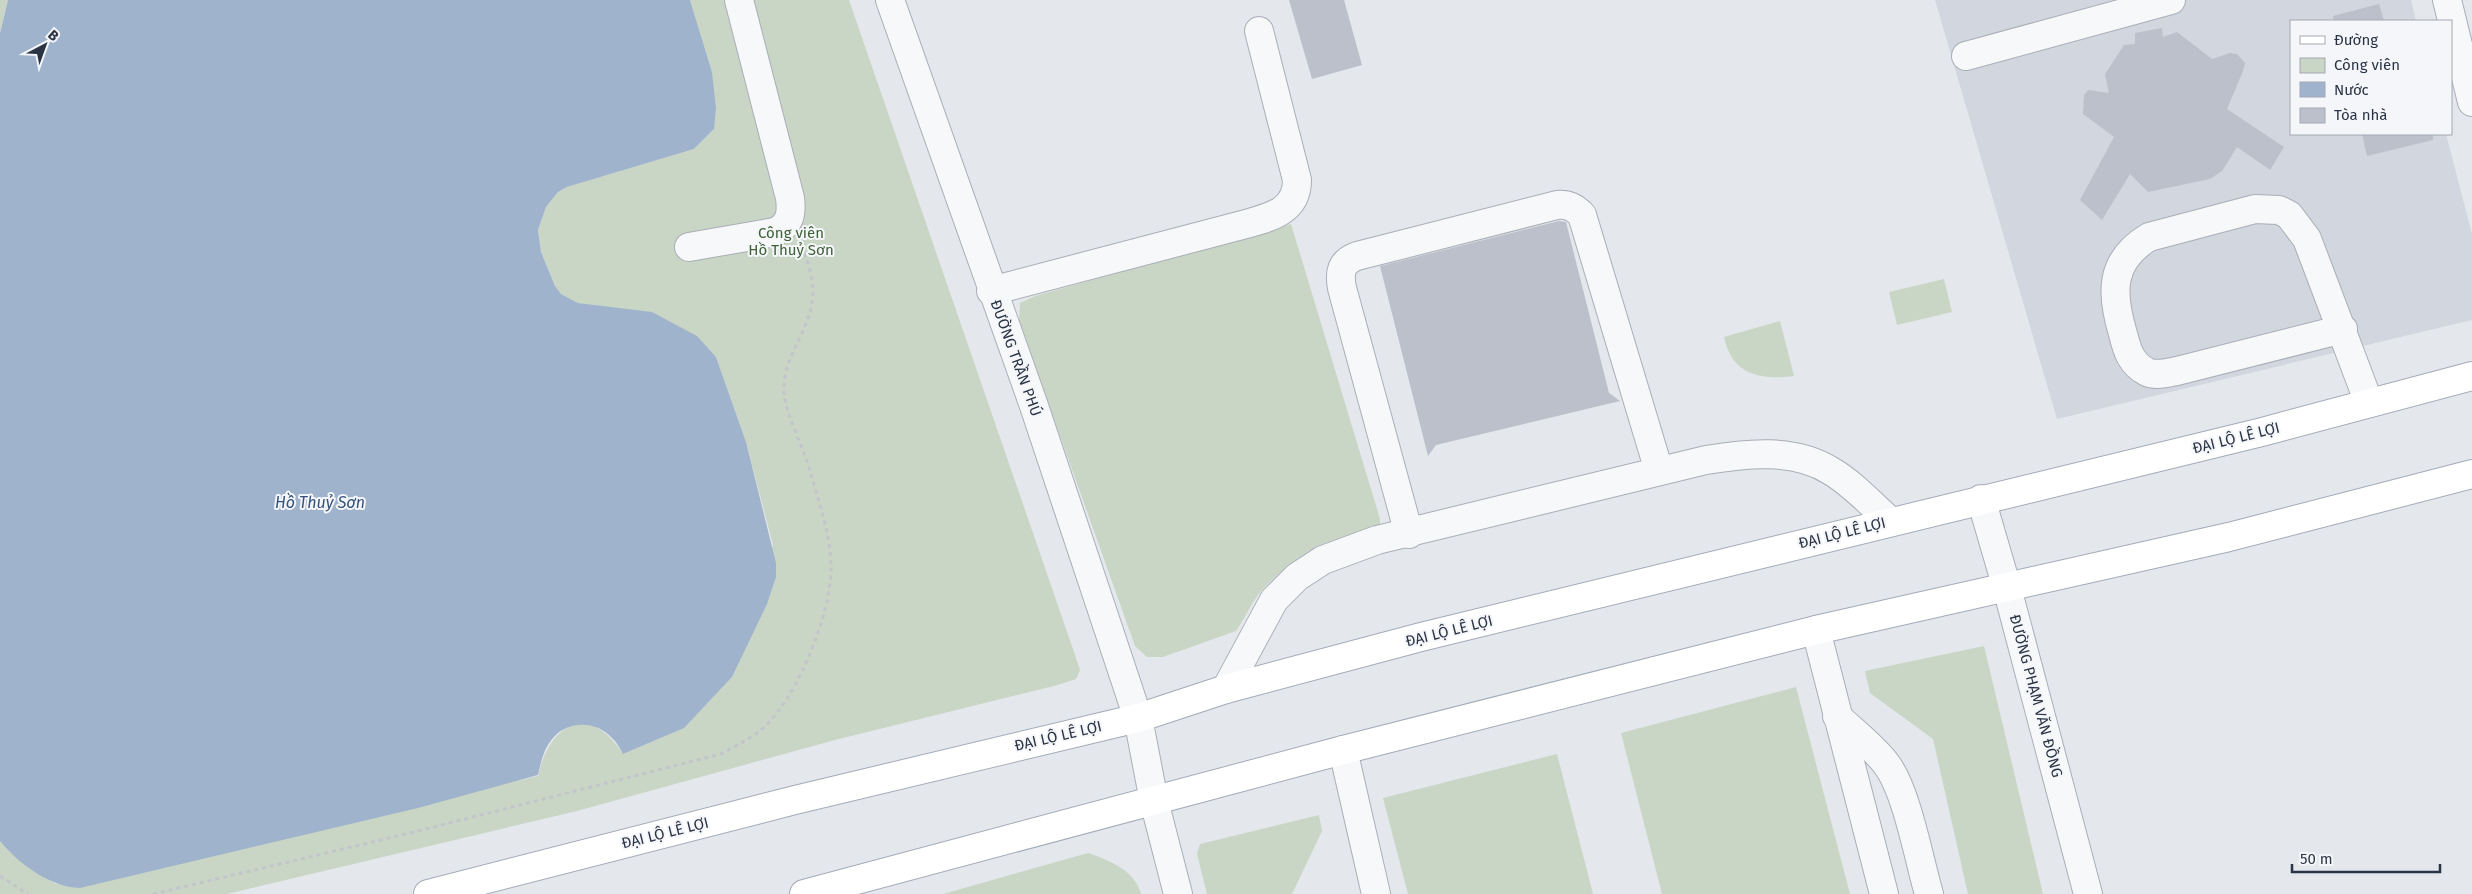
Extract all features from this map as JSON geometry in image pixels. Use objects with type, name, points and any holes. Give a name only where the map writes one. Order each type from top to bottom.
[{"type":"main road","name":"ĐẠI LỘ LÊ LỢI","points":[[428,894],[843,788],[1138,718],[1226,689],[1421,637],[1890,521],[2262,432],[2472,376]]},
{"type":"main road","points":[[804,894],[1343,750],[1816,630],[2229,537],[2472,474]]},
{"type":"street","points":[[689,247],[775,232],[786,224],[791,214],[790,198],[739,0]]},
{"type":"street","name":"ĐƯỜNG TRẦN PHÚ","points":[[890,0],[952,169],[991,291],[1034,406],[1138,718],[1154,801],[1178,894]]},
{"type":"street","points":[[1966,56],[2171,0]]},
{"type":"street","points":[[2448,0],[2472,102]]},
{"type":"street","points":[[991,291],[1270,217],[1284,210],[1293,202],[1297,191],[1297,180],[1259,32]]},
{"type":"street","points":[[1409,534],[1342,288],[1340,279],[1343,265],[1348,259],[1357,256],[1557,205],[1566,204],[1574,207],[1582,215],[1659,471]]},
{"type":"street","points":[[2343,329],[2177,371],[2158,374],[2148,372],[2132,360],[2127,350],[2118,319],[2114,295],[2115,280],[2121,264],[2128,254],[2149,237],[2255,209],[2279,210],[2289,215],[2307,239],[2343,329],[2369,403]]},
{"type":"street","points":[[1226,689],[1263,618],[1285,587],[1323,560],[1370,543],[1659,471],[1738,455],[1782,456],[1805,459],[1830,470],[1851,484],[1890,521]]},
{"type":"street","name":"ĐƯỜNG PHẠM VĂN ĐỒNG","points":[[1981,499],[2007,588],[2088,894]]},
{"type":"street","points":[[1816,630],[1884,894]]},
{"type":"street","points":[[1837,716],[1887,764],[1895,777],[1904,800],[1929,894]]},
{"type":"street","points":[[1343,750],[1376,894]]},
{"type":"path","points":[[153,894],[402,835],[721,754],[758,732],[784,704],[800,677],[828,602],[831,570],[828,541],[810,469],[784,395],[784,378],[789,358],[812,304],[813,289],[798,233]]},
{"type":"path","points":[[0,876],[28,894]]},
{"type":"shaded area","points":[[1935,0],[2411,0],[2416,20],[2290,20],[2290,135],[2446,135],[2472,234],[2472,320],[2057,419]]},
{"type":"green space","points":[[0,0],[8,0],[0,32]]},
{"type":"green space","name":"Công viên Hồ Thuỷ Sơn","points":[[690,0],[849,0],[1073,649],[1080,670],[1076,679],[835,740],[577,811],[227,894],[0,894],[0,841],[27,866],[56,884],[538,776],[544,757],[552,742],[561,732],[573,725],[585,724],[597,728],[610,738],[623,754],[683,728],[732,677],[773,545],[746,442],[716,357],[628,310],[578,303],[561,294],[555,286],[541,252],[538,230],[546,207],[558,192],[567,187],[694,149],[714,129],[712,72]]},
{"type":"green space","points":[[1291,224],[1380,519],[1380,527],[1330,544],[1313,552],[1283,571],[1258,595],[1236,631],[1163,657],[1147,657],[1135,646],[1019,321],[1020,303],[1035,296]]},
{"type":"green space","points":[[1944,279],[1952,312],[1897,325],[1889,292]]},
{"type":"green space","points":[[1780,321],[1794,376],[1770,377],[1759,375],[1749,372],[1734,360],[1728,350],[1724,337]]},
{"type":"green space","points":[[1984,646],[2043,894],[1968,894],[1933,739],[1870,693],[1865,671]]},
{"type":"green space","points":[[1796,687],[1850,894],[1662,894],[1621,733]]},
{"type":"green space","points":[[1557,754],[1593,894],[1408,894],[1383,798]]},
{"type":"green space","points":[[1319,815],[1322,831],[1292,894],[1207,894],[1197,854],[1200,844]]},
{"type":"green space","points":[[1088,853],[1113,863],[1128,873],[1134,879],[1141,894],[943,894]]},
{"type":"water","name":"Hồ Thuỷ Sơn","points":[[8,0],[690,0],[712,72],[716,108],[714,129],[694,149],[567,187],[558,192],[546,207],[538,230],[541,252],[555,286],[561,294],[578,303],[652,312],[697,336],[716,357],[746,442],[776,563],[776,577],[767,604],[732,677],[684,728],[623,754],[615,741],[606,732],[591,726],[575,725],[560,731],[548,745],[543,755],[538,775],[418,808],[80,888],[69,887],[47,879],[26,866],[8,850],[0,841],[0,33]]},
{"type":"building","points":[[1289,0],[1344,0],[1362,65],[1312,79]]},
{"type":"building","points":[[2379,4],[2384,20],[2334,20],[2333,16]]},
{"type":"building","points":[[2162,28],[2163,37],[2177,32],[2212,59],[2230,53],[2237,54],[2245,63],[2227,109],[2284,147],[2270,170],[2237,147],[2222,171],[2210,179],[2148,192],[2130,174],[2102,220],[2080,200],[2114,137],[2083,114],[2084,95],[2088,90],[2109,93],[2105,74],[2124,45],[2135,44],[2135,33]]},
{"type":"building","points":[[2362,135],[2433,135],[2433,140],[2367,156]]},
{"type":"building","points":[[1559,221],[1566,222],[1609,393],[1620,401],[1436,445],[1428,456],[1380,266]]}]
